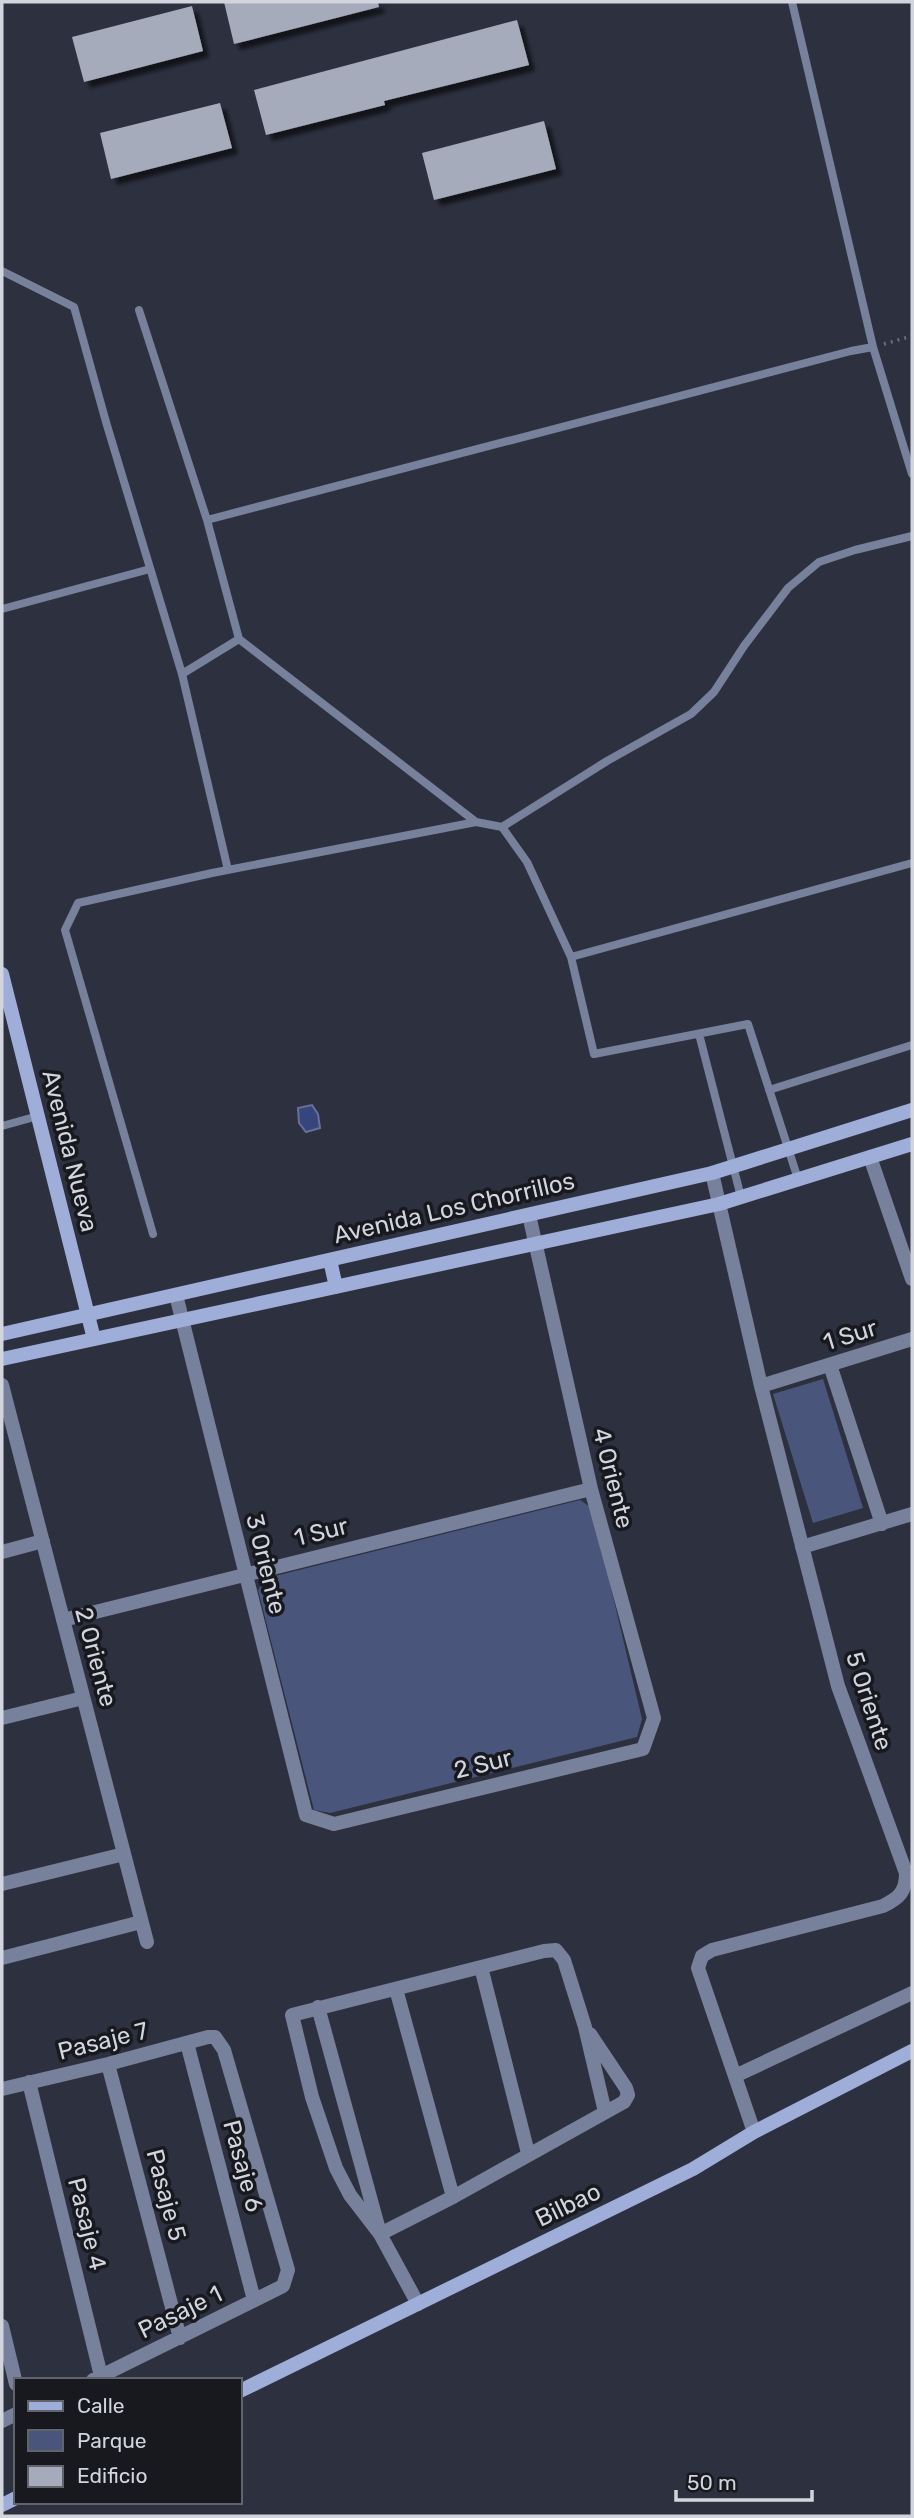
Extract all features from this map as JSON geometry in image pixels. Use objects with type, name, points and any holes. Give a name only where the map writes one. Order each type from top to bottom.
[{"type":"street","name":"Avenida Nueva","points":[[2,974],[4,992],[94,1339]]},
{"type":"street","name":"Avenida Los Chorrillos","points":[[2,1334],[712,1173],[912,1110]]},
{"type":"street","name":"Avenida Los Chorrillos","points":[[2,1359],[719,1204],[912,1144]]},
{"type":"street","points":[[870,1157],[912,1279]]},
{"type":"street","name":"5 Oriente","points":[[712,1173],[761,1386],[838,1686],[906,1873],[906,1885],[902,1894],[883,1906],[712,1950],[702,1956],[698,1968],[754,2133]]},
{"type":"street","name":"4 Oriente","points":[[530,1215],[591,1489],[654,1718],[643,1749]]},
{"type":"street","points":[[330,1260],[336,1287]]},
{"type":"street","name":"3 Oriente","points":[[176,1294],[306,1815],[334,1824]]},
{"type":"street","name":"1 Sur","points":[[761,1386],[912,1339]]},
{"type":"street","points":[[830,1365],[882,1524]]},
{"type":"street","name":"2 Oriente","points":[[2,1385],[146,1942]]},
{"type":"street","name":"1 Sur","points":[[63,1620],[591,1489]]},
{"type":"street","points":[[802,1547],[912,1514]]},
{"type":"street","points":[[2,1552],[43,1541]]},
{"type":"street","points":[[2,1718],[83,1698]]},
{"type":"street","name":"2 Sur","points":[[334,1824],[643,1749]]},
{"type":"street","points":[[2,1884],[124,1854]]},
{"type":"street","points":[[2,1958],[141,1922]]},
{"type":"street","points":[[418,2304],[380,2234],[350,2194],[336,2168],[312,2097],[292,2015],[556,1950],[564,1960],[585,2028],[605,2112]]},
{"type":"street","points":[[481,1967],[528,2153]]},
{"type":"street","points":[[396,1989],[453,2197]]},
{"type":"street","points":[[735,2076],[912,1993]]},
{"type":"street","points":[[318,2007],[380,2234]]},
{"type":"street","points":[[380,2234],[453,2197],[624,2102],[628,2092],[585,2028]]},
{"type":"street","name":"Pasaje 7","points":[[2,2089],[215,2037]]},
{"type":"street","name":"Pasaje 6","points":[[215,2037],[224,2050],[282,2249],[288,2270],[286,2282]]},
{"type":"street","name":"Pasaje 6","points":[[187,2043],[254,2300]]},
{"type":"street","name":"Bilbao","points":[[242,2390],[693,2169],[754,2133],[912,2051]]},
{"type":"street","name":"Pasaje 5","points":[[108,2064],[180,2338]]},
{"type":"street","name":"Pasaje 4","points":[[29,2082],[97,2378]]},
{"type":"street","name":"Pasaje 1","points":[[97,2378],[283,2286],[286,2282]]},
{"type":"street","points":[[2,2326],[15,2378]]},
{"type":"lane","points":[[792,2],[873,347],[912,474]]},
{"type":"lane","points":[[2,271],[74,307],[182,674],[228,870]]},
{"type":"lane","points":[[139,310],[207,520],[239,639],[476,822]]},
{"type":"lane","points":[[207,520],[873,347]]},
{"type":"lane","points":[[153,1234],[65,930],[78,903],[228,870],[476,822],[502,827],[607,761],[691,714],[714,692],[744,646],[788,588],[819,562],[912,536]]},
{"type":"lane","points":[[2,609],[150,569]]},
{"type":"lane","points":[[182,674],[239,639]]},
{"type":"lane","points":[[502,827],[527,862],[571,957],[594,1054],[748,1024],[797,1180]]},
{"type":"lane","points":[[571,957],[912,863]]},
{"type":"lane","points":[[699,1034],[741,1197]]},
{"type":"lane","points":[[769,1090],[912,1045]]},
{"type":"lane","points":[[2,1126],[38,1116]]},
{"type":"path","points":[[873,347],[912,336]]},
{"type":"green space","points":[[823,1379],[863,1508],[813,1523],[773,1394]]},
{"type":"green space","points":[[580,1500],[592,1508],[642,1719],[637,1737],[330,1813],[314,1810],[258,1590],[267,1578]]},
{"type":"shaded area","points":[[312,1105],[318,1114],[320,1128],[306,1132],[299,1123],[298,1108]]},
{"type":"building","points":[[224,2],[378,2],[379,7],[234,44]]},
{"type":"building","points":[[192,6],[203,51],[84,82],[72,37]]},
{"type":"building","points":[[517,20],[529,65],[384,101],[385,105],[266,135],[254,90]]},
{"type":"building","points":[[220,103],[232,148],[111,179],[100,133]]},
{"type":"building","points":[[544,121],[556,169],[434,200],[422,153]]}]
